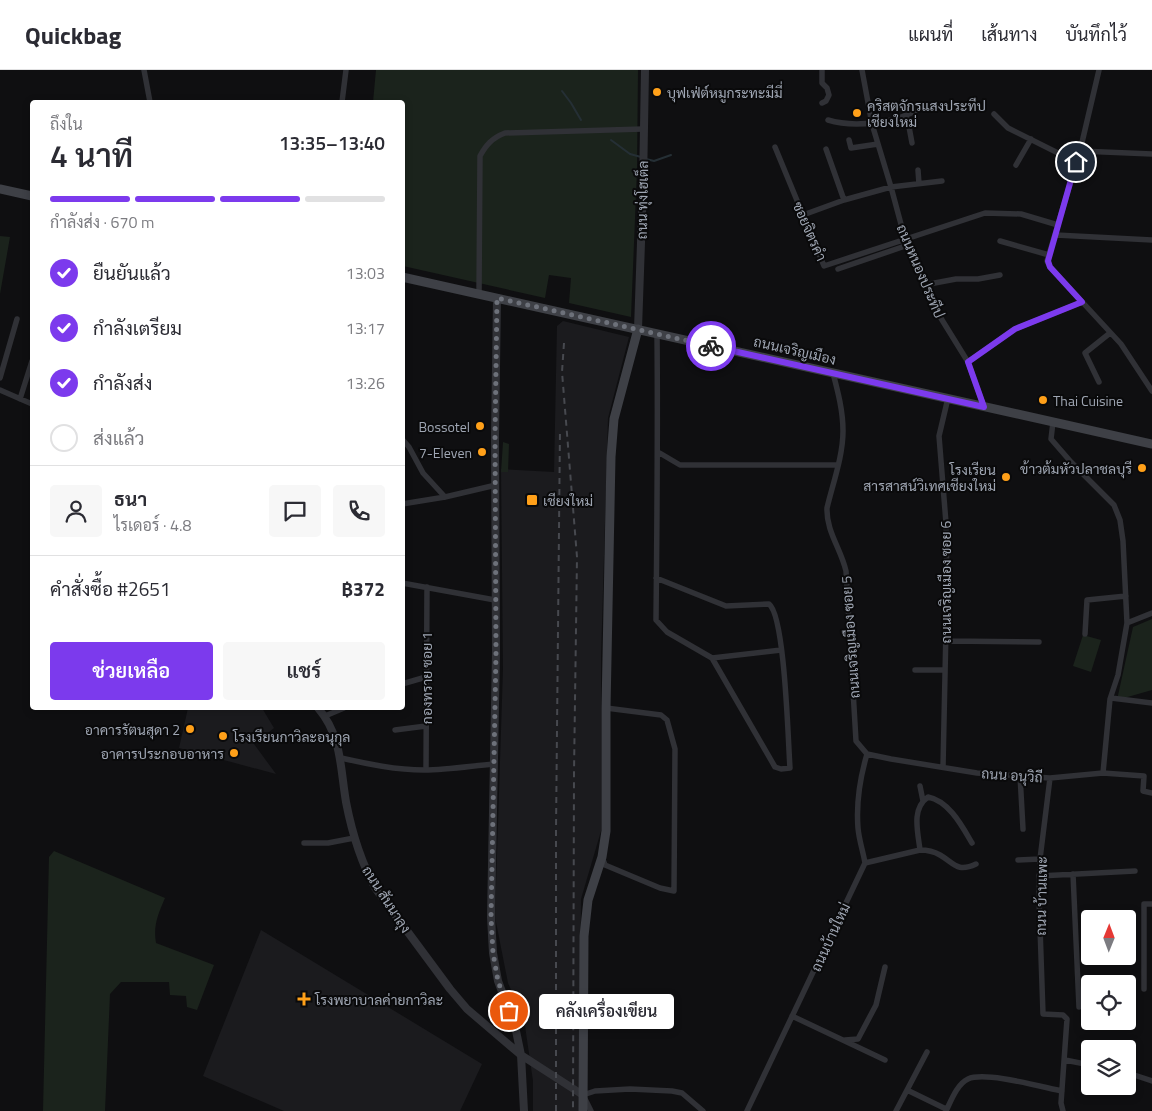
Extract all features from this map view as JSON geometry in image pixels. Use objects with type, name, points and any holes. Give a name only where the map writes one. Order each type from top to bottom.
[{"type":"main road","points":[[0,189],[30,196]]},
{"type":"main road","name":"ถนนเจริญเมือง","points":[[405,278],[1152,444]]},
{"type":"main road","points":[[623,326],[634,342]]},
{"type":"main road","points":[[583,1111],[584,936],[588,900],[602,857],[606,819],[606,708],[611,457],[614,419],[638,330]]},
{"type":"main road","points":[[634,342],[655,333]]},
{"type":"street","points":[[144,70],[150,100]]},
{"type":"street","points":[[342,100],[346,70]]},
{"type":"street","name":"ถนน ทุ่งโฮเต็ล","points":[[638,330],[644,70]]},
{"type":"street","points":[[822,70],[822,83],[829,95],[826,101],[822,103]]},
{"type":"street","name":"ถนนหนองประทีป","points":[[862,70],[872,124],[906,242],[934,308],[968,362],[984,407]]},
{"type":"street","points":[[1099,70],[1080,151],[1048,261],[1050,267],[1120,344],[1152,391]]},
{"type":"street","points":[[828,120],[872,124],[907,116],[919,109]]},
{"type":"street","points":[[994,114],[1008,128],[1076,162]]},
{"type":"street","points":[[907,116],[912,143]]},
{"type":"street","points":[[479,294],[480,156],[486,144],[505,133],[643,129]]},
{"type":"street","points":[[1016,165],[1031,139]]},
{"type":"street","points":[[849,140],[851,148],[878,144]]},
{"type":"street","name":"ซอยจิตรคำ","points":[[775,147],[824,266],[906,242]]},
{"type":"street","points":[[826,149],[844,200]]},
{"type":"street","points":[[1080,151],[1152,154]]},
{"type":"street","points":[[918,170],[919,184]]},
{"type":"street","points":[[803,215],[844,200],[891,187],[942,181]]},
{"type":"street","points":[[838,270],[906,242],[985,213],[1021,214],[1058,225]]},
{"type":"street","points":[[1056,235],[1152,240]]},
{"type":"street","points":[[1000,241],[1049,255]]},
{"type":"street","points":[[924,285],[956,278],[978,279],[1000,275]]},
{"type":"street","points":[[497,298],[491,917],[493,953],[498,981],[515,1026],[521,1055],[524,1111]]},
{"type":"street","points":[[968,362],[1015,329],[1082,302]]},
{"type":"street","points":[[0,378],[17,319]]},
{"type":"street","points":[[655,333],[658,452],[656,578],[656,620],[667,632],[712,658],[774,767],[781,769],[790,768],[780,636],[774,607],[769,604],[726,606],[656,578]]},
{"type":"street","points":[[1099,382],[1085,353],[1110,333]]},
{"type":"street","points":[[20,399],[30,367]]},
{"type":"street","name":"ถนนเจริญเมือง ซอย 5","points":[[833,373],[843,422],[843,442],[826,517],[846,571],[856,741],[867,754]]},
{"type":"street","points":[[0,390],[30,403]]},
{"type":"street","name":"ถนนเจริญเมือง ซอย 6","points":[[943,766],[947,597],[946,523],[939,436],[948,398]]},
{"type":"street","points":[[1053,422],[1051,438],[1074,465],[1114,505],[1120,520],[1123,541],[1128,623],[1118,674],[1111,698],[1103,773]]},
{"type":"street","points":[[405,443],[423,473],[444,497]]},
{"type":"street","points":[[658,452],[680,464],[837,465]]},
{"type":"street","points":[[405,504],[496,485]]},
{"type":"street","points":[[405,583],[495,600]]},
{"type":"street","name":"กองทราย ซอย 1","points":[[426,770],[427,587]]},
{"type":"street","points":[[1085,634],[1087,600],[1126,596]]},
{"type":"street","points":[[1128,623],[1152,613]]},
{"type":"street","points":[[946,641],[1039,642]]},
{"type":"street","points":[[712,658],[781,650]]},
{"type":"street","points":[[915,670],[945,670]]},
{"type":"street","points":[[405,683],[426,677]]},
{"type":"street","points":[[1111,698],[1152,703]]},
{"type":"street","points":[[602,857],[606,864],[660,888],[674,891],[675,748],[667,720],[661,715],[606,708]]},
{"type":"street","name":"ถนน สันนาลุง","points":[[320,710],[326,716],[336,740],[341,758],[346,799],[354,838],[367,872],[376,889],[467,1009],[521,1055],[583,1095]]},
{"type":"street","points":[[326,716],[340,710]]},
{"type":"street","points":[[395,730],[426,726]]},
{"type":"street","points":[[867,754],[861,781],[858,810],[858,830],[865,863],[920,850],[940,855],[956,866],[963,868],[976,864]]},
{"type":"street","name":"ถนน อนุวิถี","points":[[867,754],[977,772],[1050,778],[1103,773],[1144,776],[1143,791],[1152,793]]},
{"type":"street","points":[[341,758],[375,766],[426,770],[493,764]]},
{"type":"street","points":[[1020,775],[1023,830]]},
{"type":"street","name":"ถนน บ้านแพะ","points":[[1050,778],[1040,859],[1038,898],[1043,1014],[1063,1015],[1066,1019],[1065,1060]]},
{"type":"street","points":[[920,786],[923,801]]},
{"type":"street","points":[[920,850],[917,815],[923,801],[928,797],[936,799],[957,818],[972,844]]},
{"type":"street","points":[[304,843],[354,838]]},
{"type":"street","points":[[1018,860],[1040,859]]},
{"type":"street","name":"ถนนบ้านใหม่","points":[[747,1111],[865,863]]},
{"type":"street","points":[[1039,876],[1135,871]]},
{"type":"street","points":[[1073,874],[1079,1007]]},
{"type":"street","points":[[1144,989],[1144,904],[1152,904]]},
{"type":"street","points":[[845,1040],[858,1039],[873,1012],[878,1002],[885,967]]},
{"type":"street","points":[[792,1016],[885,1060]]},
{"type":"street","points":[[896,1111],[927,1052]]},
{"type":"street","points":[[1063,1111],[1062,1091],[1065,1060],[1081,1063]]},
{"type":"street","points":[[907,1090],[946,1110],[958,1088],[967,1079],[978,1076],[1062,1091]]},
{"type":"street","points":[[1136,1076],[1152,1081]]},
{"type":"street","points":[[591,1111],[583,1095],[595,1091],[622,1089],[682,1093],[704,1111]]},
{"type":"shaded area","points":[[376,70],[638,70],[637,169],[631,317],[569,303],[571,278],[549,275],[545,298],[405,266],[405,100],[373,100]]},
{"type":"shaded area","points":[[0,236],[10,237],[0,294]]},
{"type":"shaded area","points":[[563,321],[629,337],[608,418],[601,659],[601,831],[581,899],[579,1111],[533,1111],[533,1081],[524,1019],[508,983],[495,917],[503,669],[501,469],[554,472],[557,326]]},
{"type":"shaded area","points":[[503,442],[509,444],[508,472],[501,472]]},
{"type":"shaded area","points":[[1152,619],[1152,690],[1117,700],[1133,627]]},
{"type":"shaded area","points":[[1083,635],[1101,640],[1091,672],[1073,666]]},
{"type":"shaded area","name":"โรงเรียนกาวิละอนุกุล","points":[[188,710],[263,710],[274,728],[254,744],[276,774],[179,748]]},
{"type":"shaded area","points":[[54,851],[165,898],[157,920],[155,931],[156,943],[214,965],[197,1010],[187,1007],[186,996],[170,995],[169,982],[121,982],[110,994],[105,1111],[43,1111],[49,857]]},
{"type":"shaded area","name":"โรงพยาบาลค่ายกาวิละ","points":[[261,930],[482,1064],[460,1111],[284,1111],[203,1076]]},
{"type":"waterway","points":[[562,91],[581,120]]},
{"type":"waterway","points":[[611,140],[630,154],[641,157]]},
{"type":"waterway","points":[[646,159],[654,161],[671,155]]},
{"type":"railway","points":[[564,343],[562,372],[577,557],[573,1111]]},
{"type":"railway","points":[[556,1111],[556,830],[560,429]]},
{"type":"way so far","points":[[509,1011],[498,981],[493,953],[491,917],[496,653],[495,362],[497,298],[711,346]]},
{"type":"place","name":"บุฟเฟ่ต์หมูกระทะมีมี่","points":[[657,92]]},
{"type":"place","name":"คริสตจักรแสงประทีป เชียงใหม่","points":[[857,113]]},
{"type":"place","name":"Thai Cuisine","points":[[1043,400]]},
{"type":"place","name":"Bossotel","points":[[480,426]]},
{"type":"place","name":"7-Eleven","points":[[482,452]]},
{"type":"place","name":"ข้าวต้มหัวปลาชลบุรี","points":[[1142,468]]},
{"type":"place","name":"โรงเรียน สารสาสน์วิเทศเชียงใหม่","points":[[1006,477]]},
{"type":"place","name":"เชียงใหม่","points":[[532,500]]},
{"type":"place","name":"อาคารรัตนสุดา 2","points":[[190,729]]},
{"type":"place","name":"โรงเรียนกาวิละอนุกุล","points":[[223,736]]},
{"type":"place","name":"อาคารประกอบอาหาร","points":[[234,753]]},
{"type":"place","name":"โรงพยาบาลค่ายกาวิละ","points":[[304,999]]},
{"type":"place","name":"คลังเครื่องเขียน","points":[[509,1011]]},
{"type":"route","points":[[711,346],[984,407],[968,362],[1015,329],[1082,302],[1050,267],[1048,261],[1076,162]]}]
